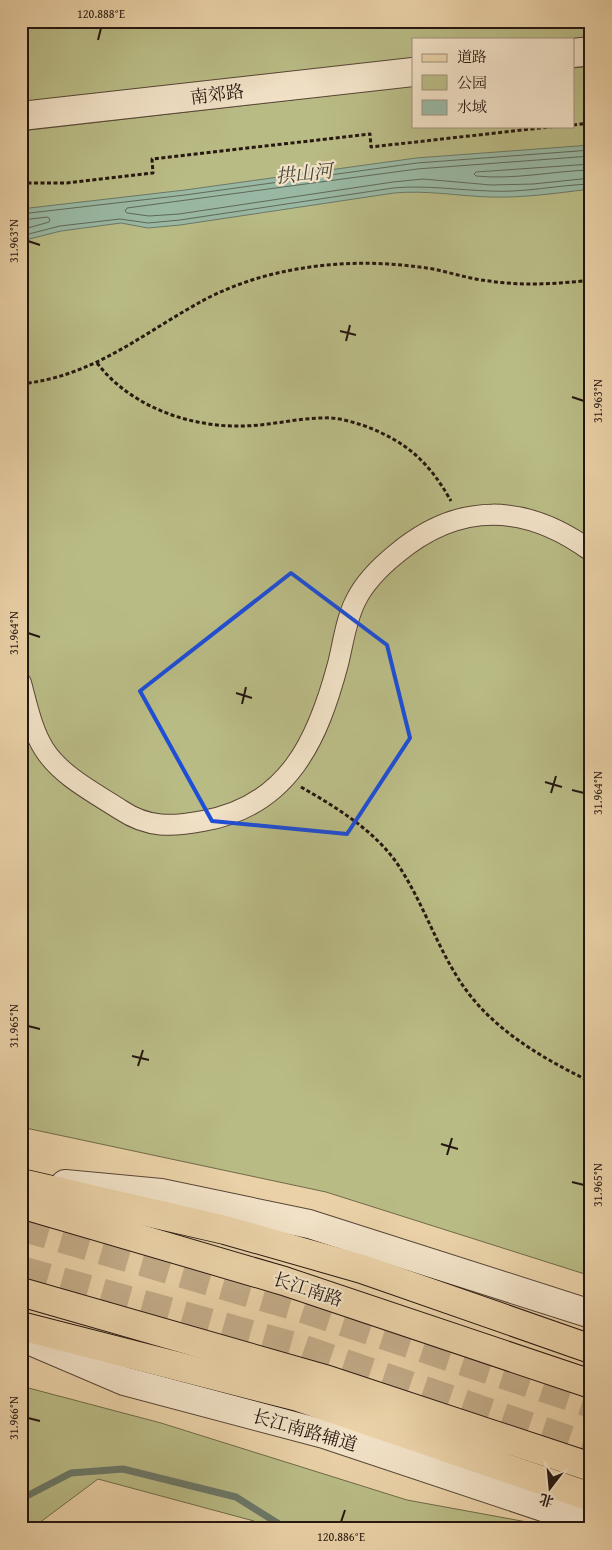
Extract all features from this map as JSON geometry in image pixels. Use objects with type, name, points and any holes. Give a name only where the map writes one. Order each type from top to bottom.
[{"type":"main road","points":[[21,1182],[225,1230],[362,1269],[591,1349]]},
{"type":"main road","name":"长江南路","points":[[21,1204],[284,1281],[591,1384]]},
{"type":"main road","points":[[21,1292],[328,1380],[591,1467]]},
{"type":"main road","points":[[21,1326],[298,1397],[591,1497]]},
{"type":"street","points":[[574,53],[591,51]]},
{"type":"street","name":"南郊路","points":[[21,116],[412,72]]},
{"type":"street","points":[[21,683],[35,732],[44,750],[60,768],[134,819],[154,825],[175,826],[212,820],[242,810],[266,797],[284,778],[309,746],[321,721],[354,602],[363,586],[384,564],[411,541],[446,523],[475,516],[528,518],[552,526],[591,551]]},
{"type":"street","points":[[21,1182],[161,1193],[309,1224],[591,1314]]},
{"type":"street","name":"长江南路辅道","points":[[21,1337],[124,1381],[324,1434],[591,1523]]},
{"type":"path","points":[[574,124],[591,122]]},
{"type":"path","points":[[21,182],[67,183],[153,173],[152,159],[370,134],[372,148],[541,128]]},
{"type":"path","points":[[21,384],[44,382],[87,369],[197,304],[230,289],[285,271],[333,263],[409,266],[490,282],[568,283],[591,280]]},
{"type":"path","points":[[97,363],[112,380],[136,398],[149,406],[186,420],[206,424],[242,426],[324,418],[356,423],[384,434],[417,454],[435,474],[451,500],[459,520]]},
{"type":"path","points":[[284,778],[326,801],[373,836],[402,870],[440,950],[457,977],[490,1018],[547,1060],[591,1082]]},
{"type":"highlighted area","points":[[291,573],[387,645],[410,738],[347,834],[212,821],[140,691]]},
{"type":"green space","points":[[21,21],[591,21],[591,39],[574,41],[574,38],[412,38],[412,59],[21,104]]},
{"type":"green space","points":[[591,66],[591,1276],[326,1192],[21,1127],[21,131],[412,86],[412,128],[574,128],[574,68]]},
{"type":"green space","points":[[21,1386],[161,1423],[407,1500],[538,1524],[551,1529],[262,1529],[254,1521],[98,1479],[31,1529],[21,1529]]},
{"type":"water","points":[[591,145],[591,189],[503,197],[418,192],[394,193],[180,225],[148,228],[121,223],[61,231],[21,241],[21,209],[185,190],[416,158]]},
{"type":"waterway","points":[[21,1499],[71,1473],[123,1469],[236,1497],[287,1529]]},
{"type":"tunnel","points":[[21,1227],[303,1309],[591,1404]]},
{"type":"tunnel","points":[[21,1270],[298,1347],[591,1447]]},
{"type":"water label","name":"拱山河","points":[[304,173]]}]
